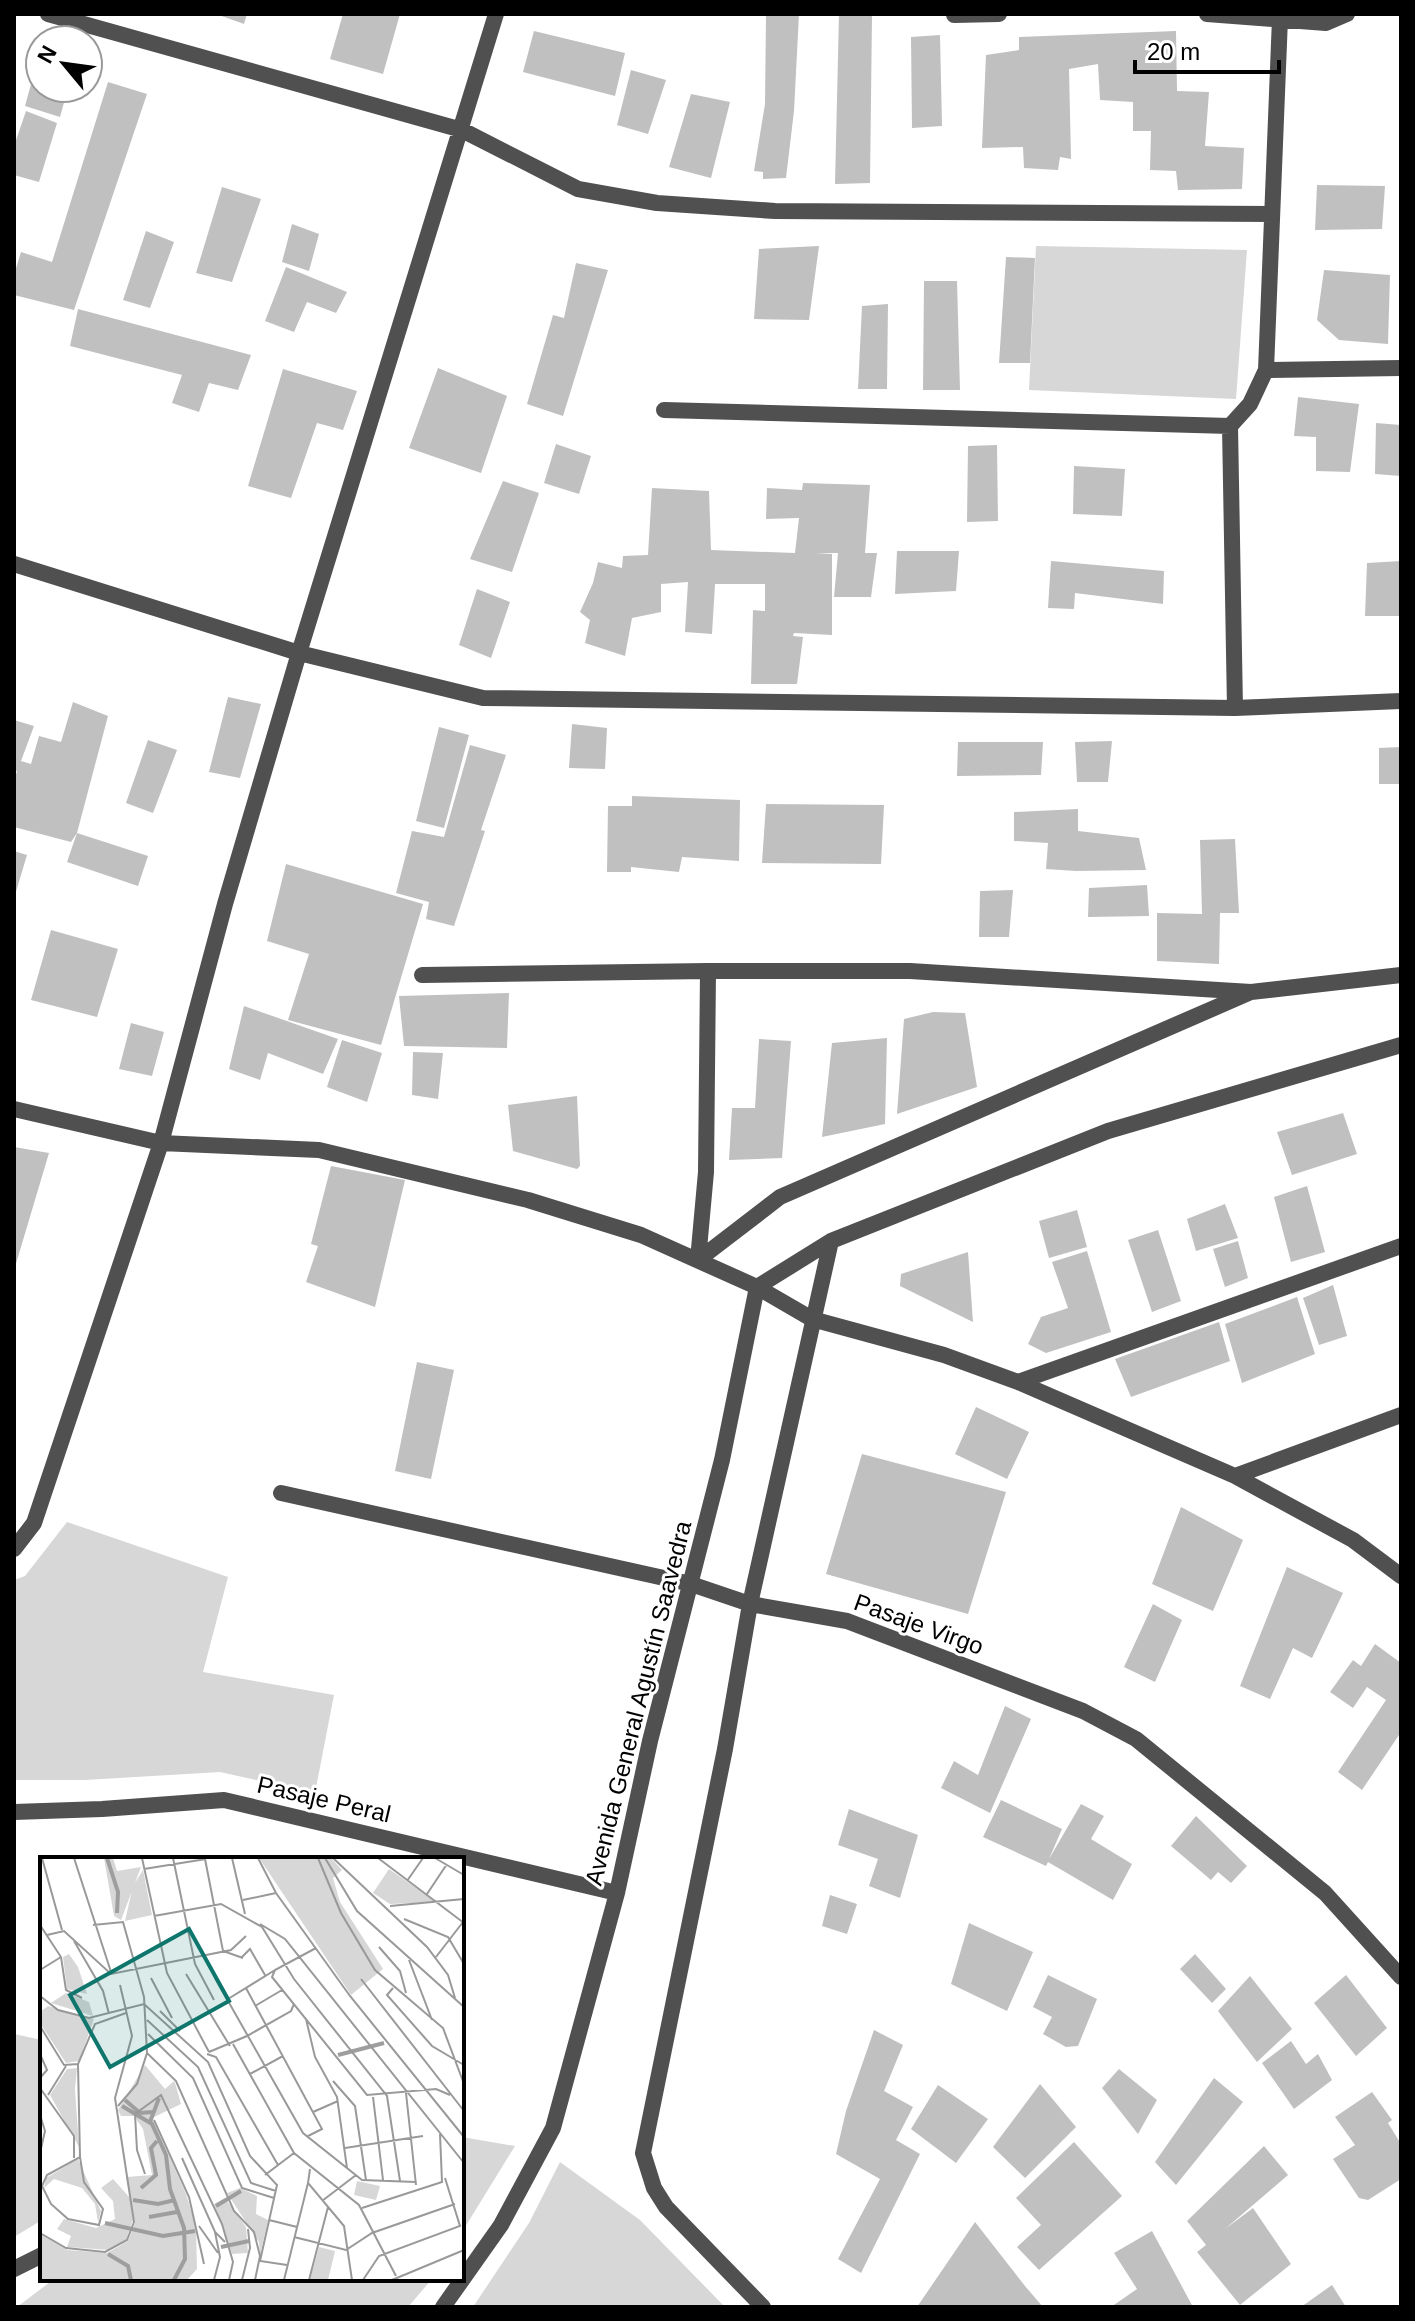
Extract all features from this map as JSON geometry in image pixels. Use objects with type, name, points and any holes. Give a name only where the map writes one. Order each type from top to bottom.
[{"type":"street","points":[[48,14],[462,130],[578,189],[657,203],[775,211],[1272,214]]},
{"type":"street","points":[[14,1549],[34,1523],[161,1143],[225,904],[299,653],[496,14]]},
{"type":"street","points":[[954,15],[999,14]]},
{"type":"street","points":[[1207,14],[1326,23],[1347,14]]},
{"type":"street","points":[[1235,708],[1230,426],[1250,404],[1266,370],[1280,18]]},
{"type":"street","points":[[1266,370],[1401,368]]},
{"type":"street","points":[[664,410],[1230,426]]},
{"type":"street","points":[[14,564],[299,653],[483,698],[1235,708],[1401,701]]},
{"type":"street","points":[[698,1260],[706,1172],[708,971]]},
{"type":"street","points":[[422,975],[910,971],[1251,992],[1401,975]]},
{"type":"street","points":[[698,1260],[780,1197],[1251,992]]},
{"type":"street","points":[[757,1287],[831,1241],[1108,1131],[1401,1045]]},
{"type":"street","points":[[14,1109],[161,1143],[319,1150],[528,1200],[641,1235],[757,1287],[812,1319],[944,1355],[1018,1382],[1235,1476],[1353,1540],[1401,1576]]},
{"type":"street","points":[[763,2307],[666,2207],[654,2188],[643,2153],[725,1749],[750,1604],[831,1241]]},
{"type":"street","points":[[1018,1382],[1401,1246]]},
{"type":"street","name":"Avenida General Agustín Saavedra","points":[[464,2277],[501,2225],[553,2128],[617,1893],[650,1741],[722,1460],[757,1287]]},
{"type":"street","points":[[1235,1476],[1401,1415]]},
{"type":"street","name":"Pasaje Virgo","points":[[281,1493],[691,1584],[750,1604],[847,1621],[1083,1711],[1136,1739],[1325,1893],[1401,1977]]},
{"type":"street","points":[[14,1521],[34,1523]]},
{"type":"street","name":"Pasaje Peral","points":[[14,1812],[224,1800],[617,1893]]},
{"type":"street","points":[[14,2269],[40,2256]]},
{"type":"street","name":"Avenida General Agustín Saavedra","points":[[443,2307],[461,2281]]},
{"type":"shaded area","points":[[1036,246],[1247,250],[1236,399],[1029,390]]},
{"type":"shaded area","points":[[67,1522],[228,1577],[203,1672],[334,1695],[315,1793],[220,1772],[85,1780],[14,1780],[14,1580],[25,1576]]},
{"type":"shaded area","points":[[14,2034],[40,2040],[40,2221],[14,2237]]},
{"type":"shaded area","points":[[464,2137],[515,2146],[464,2229]]},
{"type":"shaded area","points":[[560,2162],[640,2220],[725,2307],[473,2307],[529,2223]]},
{"type":"shaded area","points":[[51,2281],[430,2281],[408,2307],[17,2307]]},
{"type":"building","points":[[216,14],[247,14],[244,24]]},
{"type":"building","points":[[343,14],[400,14],[383,74],[330,59]]},
{"type":"building","points":[[766,14],[799,14],[794,111],[786,178],[763,179],[763,172],[754,171],[765,104]]},
{"type":"building","points":[[839,14],[872,14],[870,183],[835,184]]},
{"type":"building","points":[[534,31],[625,53],[615,96],[523,72]]},
{"type":"building","points":[[1176,31],[1177,91],[1209,92],[1205,146],[1244,148],[1242,189],[1178,190],[1176,171],[1150,170],[1151,131],[1133,131],[1133,102],[1100,100],[1098,64],[1069,69],[1071,159],[1060,157],[1058,170],[1024,168],[1023,147],[982,148],[986,55],[1019,50],[1019,37]]},
{"type":"building","points":[[940,35],[942,126],[912,128],[911,37]]},
{"type":"building","points":[[631,70],[666,80],[648,134],[617,125]]},
{"type":"building","points":[[108,82],[147,94],[74,310],[14,295],[14,275],[21,252],[52,262],[101,104],[104,104]]},
{"type":"building","points":[[691,94],[730,102],[711,178],[669,167]]},
{"type":"building","points":[[26,104],[64,104],[60,117]]},
{"type":"building","points":[[26,111],[57,123],[39,182],[14,175],[14,146]]},
{"type":"building","points":[[1317,185],[1385,186],[1382,229],[1315,230]]},
{"type":"building","points":[[222,187],[261,199],[232,282],[196,273]]},
{"type":"building","points":[[292,224],[319,234],[309,271],[282,262]]},
{"type":"building","points":[[146,231],[174,242],[150,308],[123,300]]},
{"type":"building","points":[[819,246],[809,320],[754,319],[759,249]]},
{"type":"building","points":[[1006,257],[1035,258],[1030,363],[999,363]]},
{"type":"building","points":[[576,263],[608,270],[563,416],[527,404],[553,315],[564,318]]},
{"type":"building","points":[[286,267],[347,292],[336,313],[307,302],[294,332],[265,321]]},
{"type":"building","points":[[1324,270],[1390,275],[1388,344],[1339,340],[1317,320]]},
{"type":"building","points":[[924,281],[957,281],[960,390],[923,390]]},
{"type":"building","points":[[888,304],[887,389],[858,389],[862,306]]},
{"type":"building","points":[[78,309],[251,355],[238,390],[209,383],[199,412],[172,403],[182,375],[70,346]]},
{"type":"building","points":[[438,368],[507,396],[481,473],[409,448]]},
{"type":"building","points":[[283,369],[357,391],[343,430],[317,423],[291,498],[248,486]]},
{"type":"building","points":[[1298,397],[1359,404],[1350,472],[1316,471],[1316,437],[1294,436]]},
{"type":"building","points":[[1376,423],[1401,425],[1401,476],[1375,474]]},
{"type":"building","points":[[556,444],[591,456],[579,494],[544,483]]},
{"type":"building","points":[[997,445],[998,521],[967,522],[968,446]]},
{"type":"building","points":[[1074,466],[1125,469],[1122,516],[1073,514]]},
{"type":"building","points":[[503,481],[539,493],[512,572],[470,559]]},
{"type":"building","points":[[803,483],[870,485],[865,553],[877,553],[871,597],[834,597],[838,553],[816,553],[832,554],[832,635],[794,633],[793,636],[803,637],[797,684],[751,684],[753,610],[765,611],[765,584],[715,584],[712,634],[685,632],[688,582],[661,584],[661,612],[632,618],[625,656],[585,643],[590,620],[580,612],[593,583],[598,562],[622,568],[623,556],[648,555],[652,488],[709,491],[711,550],[795,553],[799,518],[766,519],[767,488],[802,490]]},
{"type":"building","points":[[897,551],[959,551],[956,591],[895,594]]},
{"type":"building","points":[[1051,561],[1164,571],[1163,604],[1075,593],[1074,609],[1048,608]]},
{"type":"building","points":[[1401,561],[1401,616],[1365,616],[1367,563]]},
{"type":"building","points":[[477,589],[510,602],[491,658],[459,645]]},
{"type":"building","points":[[228,697],[261,704],[240,778],[209,772]]},
{"type":"building","points":[[73,702],[108,716],[77,833],[71,842],[14,827],[14,781],[17,771],[14,770],[14,720],[34,726],[21,761],[31,764],[39,736],[61,742]]},
{"type":"building","points":[[572,724],[607,728],[605,769],[569,768]]},
{"type":"building","points":[[439,727],[469,735],[444,828],[416,821]]},
{"type":"building","points":[[148,740],[177,750],[153,813],[126,803]]},
{"type":"building","points":[[1112,741],[1108,782],[1077,782],[1075,742]]},
{"type":"building","points":[[958,742],[1043,742],[1041,775],[957,776]]},
{"type":"building","points":[[470,745],[506,755],[454,926],[426,919],[429,902],[396,893],[412,831],[444,837]]},
{"type":"building","points":[[1401,747],[1401,784],[1379,784],[1379,748]]},
{"type":"building","points":[[632,796],[740,800],[739,861],[682,857],[679,872],[631,867],[631,872],[607,872],[608,806],[632,806]]},
{"type":"building","points":[[766,804],[884,805],[881,864],[762,863]]},
{"type":"building","points":[[1078,809],[1078,831],[1139,838],[1146,870],[1046,869],[1048,843],[1014,841],[1014,812]]},
{"type":"building","points":[[77,833],[148,856],[138,886],[67,862]]},
{"type":"building","points":[[1235,839],[1239,913],[1220,913],[1219,964],[1157,961],[1157,913],[1202,914],[1200,840]]},
{"type":"building","points":[[14,851],[27,855],[15,895],[14,894]]},
{"type":"building","points":[[286,864],[423,904],[381,1045],[288,1020],[309,954],[267,941]]},
{"type":"building","points":[[1147,885],[1149,916],[1088,917],[1089,888]]},
{"type":"building","points":[[1013,890],[1009,937],[979,937],[980,891]]},
{"type":"building","points":[[51,930],[118,949],[97,1017],[31,1000]]},
{"type":"building","points":[[509,993],[507,1048],[404,1046],[399,996]]},
{"type":"building","points":[[244,1006],[338,1039],[323,1074],[268,1053],[260,1080],[229,1069]]},
{"type":"building","points":[[933,1012],[965,1013],[977,1087],[897,1114],[904,1019]]},
{"type":"building","points":[[131,1023],[164,1032],[152,1076],[119,1069]]},
{"type":"building","points":[[887,1038],[885,1124],[822,1137],[832,1043]]},
{"type":"building","points":[[759,1039],[791,1041],[782,1158],[729,1160],[732,1108],[755,1108]]},
{"type":"building","points":[[342,1040],[382,1053],[367,1102],[327,1087]]},
{"type":"building","points":[[413,1052],[443,1053],[438,1099],[412,1095]]},
{"type":"building","points":[[577,1096],[580,1166],[577,1169],[513,1151],[508,1105]]},
{"type":"building","points":[[1343,1113],[1357,1154],[1292,1175],[1277,1132]]},
{"type":"building","points":[[14,1147],[49,1153],[15,1267],[14,1267]]},
{"type":"building","points":[[331,1166],[405,1180],[375,1307],[306,1282],[318,1246],[311,1244]]},
{"type":"building","points":[[1307,1186],[1325,1252],[1291,1262],[1274,1197]]},
{"type":"building","points":[[1225,1204],[1238,1238],[1196,1251],[1187,1219]]},
{"type":"building","points":[[1077,1210],[1087,1247],[1049,1258],[1039,1221]]},
{"type":"building","points":[[1158,1230],[1181,1301],[1152,1312],[1128,1240]]},
{"type":"building","points":[[1238,1241],[1248,1278],[1225,1287],[1213,1249]]},
{"type":"building","points":[[1087,1251],[1111,1332],[1046,1353],[1028,1344],[1041,1317],[1068,1308],[1052,1262]]},
{"type":"building","points":[[968,1252],[973,1322],[900,1286],[901,1274]]},
{"type":"building","points":[[1333,1285],[1347,1336],[1319,1345],[1303,1298]]},
{"type":"building","points":[[1297,1297],[1315,1354],[1242,1383],[1225,1324]]},
{"type":"building","points":[[1219,1322],[1230,1361],[1131,1397],[1115,1359]]},
{"type":"building","points":[[417,1362],[454,1370],[431,1479],[395,1471]]},
{"type":"building","points":[[976,1407],[1029,1432],[1007,1479],[955,1454]]},
{"type":"building","points":[[862,1454],[1006,1492],[968,1614],[826,1574]]},
{"type":"building","points":[[1181,1507],[1243,1540],[1213,1611],[1152,1584]]},
{"type":"building","points":[[1287,1567],[1343,1593],[1312,1658],[1293,1648],[1270,1699],[1240,1686]]},
{"type":"building","points":[[1153,1604],[1182,1620],[1155,1682],[1124,1667]]},
{"type":"building","points":[[1375,1644],[1401,1663],[1401,1732],[1362,1790],[1338,1772],[1386,1700],[1367,1687],[1353,1708],[1330,1692],[1353,1660],[1361,1666]]},
{"type":"building","points":[[1005,1706],[1031,1719],[990,1813],[941,1788],[954,1761],[978,1775]]},
{"type":"building","points":[[1001,1800],[1062,1829],[1049,1859],[1081,1804],[1104,1816],[1091,1839],[1132,1864],[1113,1900],[1048,1862],[1046,1866],[983,1837]]},
{"type":"building","points":[[849,1809],[918,1835],[900,1898],[869,1886],[878,1859],[838,1845]]},
{"type":"building","points":[[1196,1816],[1247,1866],[1231,1883],[1218,1872],[1211,1880],[1171,1846]]},
{"type":"building","points":[[830,1895],[857,1904],[847,1934],[822,1926]]},
{"type":"building","points":[[969,1923],[1033,1952],[1007,2011],[951,1984]]},
{"type":"building","points":[[1195,1954],[1226,1989],[1212,2003],[1180,1969]]},
{"type":"building","points":[[1048,1975],[1097,1999],[1078,2046],[1066,2047],[1043,2034],[1052,2017],[1033,2007]]},
{"type":"building","points":[[1346,1975],[1387,2028],[1356,2056],[1314,2003]]},
{"type":"building","points":[[1250,1976],[1292,2029],[1257,2062],[1218,2011]]},
{"type":"building","points":[[874,2030],[903,2045],[884,2091],[913,2107],[896,2140],[920,2154],[861,2273],[838,2259],[880,2179],[836,2154],[846,2111]]},
{"type":"building","points":[[1291,2041],[1306,2064],[1318,2054],[1332,2080],[1294,2109],[1262,2063]]},
{"type":"building","points":[[1119,2069],[1157,2100],[1138,2134],[1102,2088]]},
{"type":"building","points":[[1214,2078],[1243,2102],[1176,2185],[1155,2162]]},
{"type":"building","points":[[1040,2084],[1076,2127],[1025,2178],[993,2147]]},
{"type":"building","points":[[938,2085],[988,2119],[956,2163],[911,2129]]},
{"type":"building","points":[[1372,2092],[1392,2120],[1388,2123],[1401,2144],[1401,2179],[1368,2200],[1359,2198],[1333,2159],[1355,2145],[1335,2117]]},
{"type":"building","points":[[1074,2142],[1122,2196],[1039,2270],[1017,2247],[1041,2225],[1016,2198]]},
{"type":"building","points":[[1264,2146],[1288,2175],[1225,2229],[1253,2208],[1291,2264],[1240,2305],[1197,2252],[1206,2245],[1187,2221]]},
{"type":"building","points":[[975,2222],[1025,2286],[1043,2307],[917,2307]]},
{"type":"building","points":[[1152,2231],[1193,2307],[1111,2307],[1137,2289],[1114,2253]]},
{"type":"building","points":[[1332,2285],[1346,2307],[1301,2307]]}]
